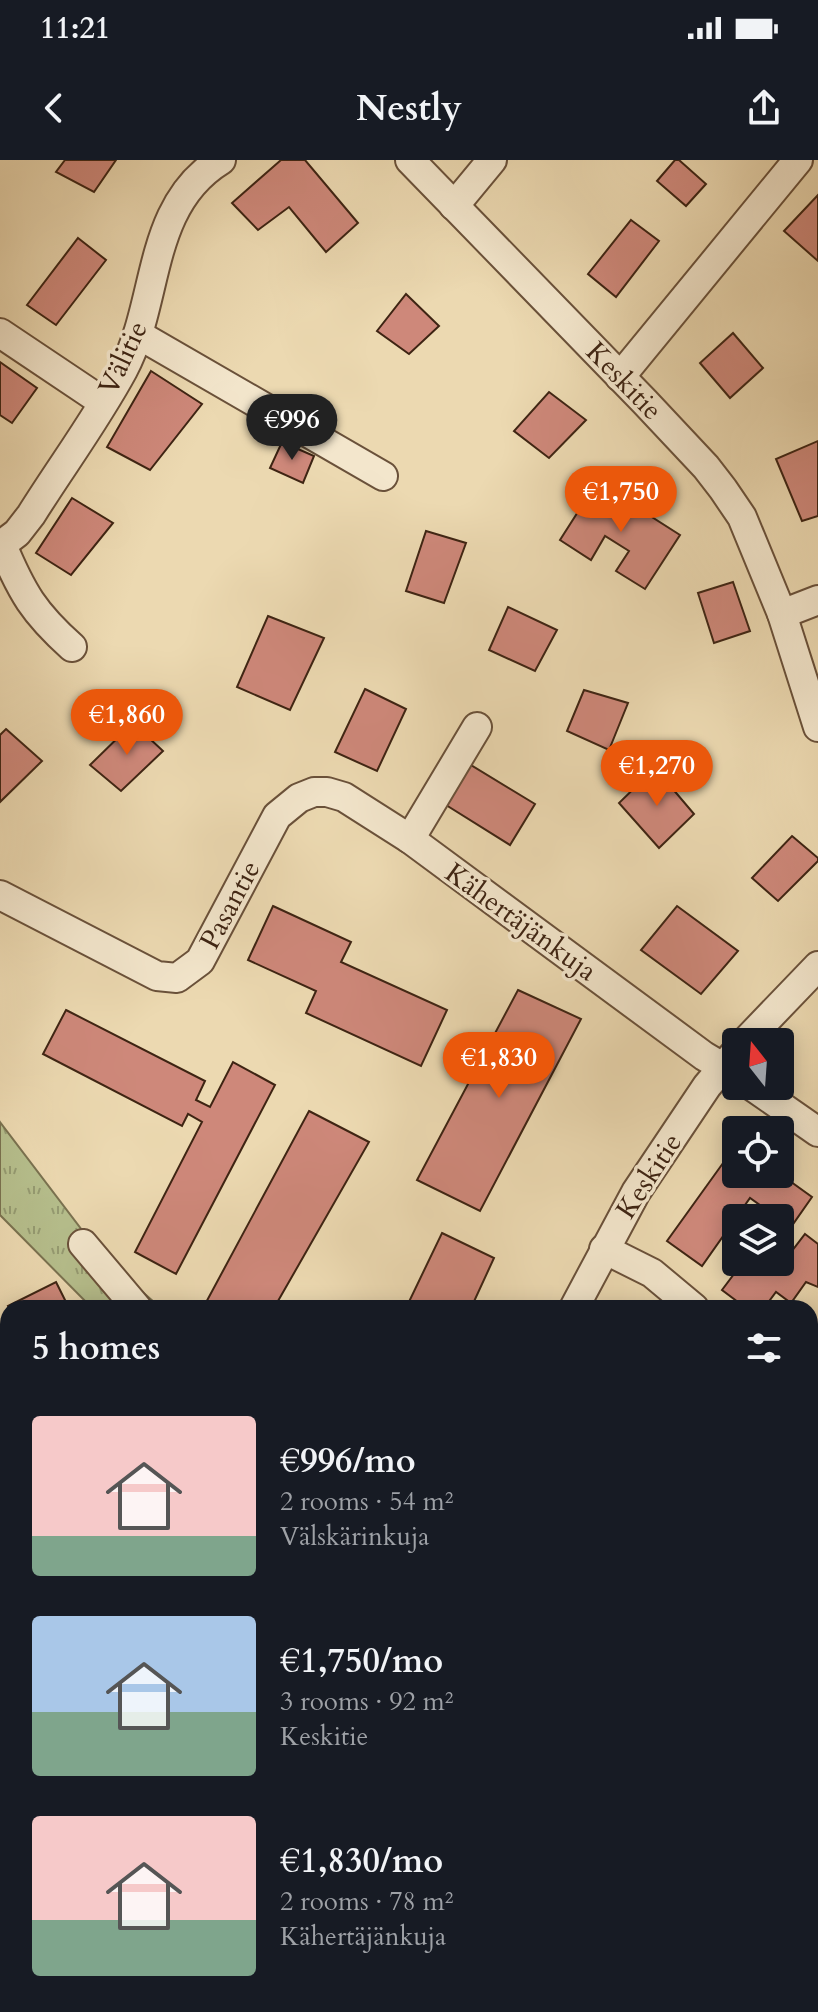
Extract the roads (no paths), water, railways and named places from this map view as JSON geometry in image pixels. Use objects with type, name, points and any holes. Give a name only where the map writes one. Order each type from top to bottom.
[{"type":"street","name":"Välitie","points":[[1,546],[17,533],[31,515],[123,370],[139,335],[166,225],[176,204],[192,184],[221,160]]},
{"type":"street","name":"Keskitie","points":[[410,160],[706,467],[742,517],[782,614],[818,727]]},
{"type":"street","points":[[454,206],[492,160]]},
{"type":"street","points":[[620,377],[798,160]]},
{"type":"street","points":[[0,333],[103,402]]},
{"type":"street","points":[[139,335],[383,476]]},
{"type":"street","points":[[1,546],[18,584],[42,620],[72,647]]},
{"type":"street","points":[[782,614],[818,600]]},
{"type":"street","points":[[410,839],[477,727]]},
{"type":"street","name":"Kähertäjänkuja","points":[[314,792],[344,797],[410,839],[722,1059]]},
{"type":"street","name":"Pasantie","points":[[0,895],[157,976],[177,978],[200,961],[277,816],[288,805],[314,792]]},
{"type":"street","points":[[758,1028],[818,966]]},
{"type":"street","name":"Keskitie","points":[[578,1300],[636,1192],[722,1077]]},
{"type":"street","points":[[772,1100],[818,1132]]},
{"type":"street","points":[[83,1244],[130,1300]]},
{"type":"street","points":[[604,1249],[652,1273],[684,1300]]}]
